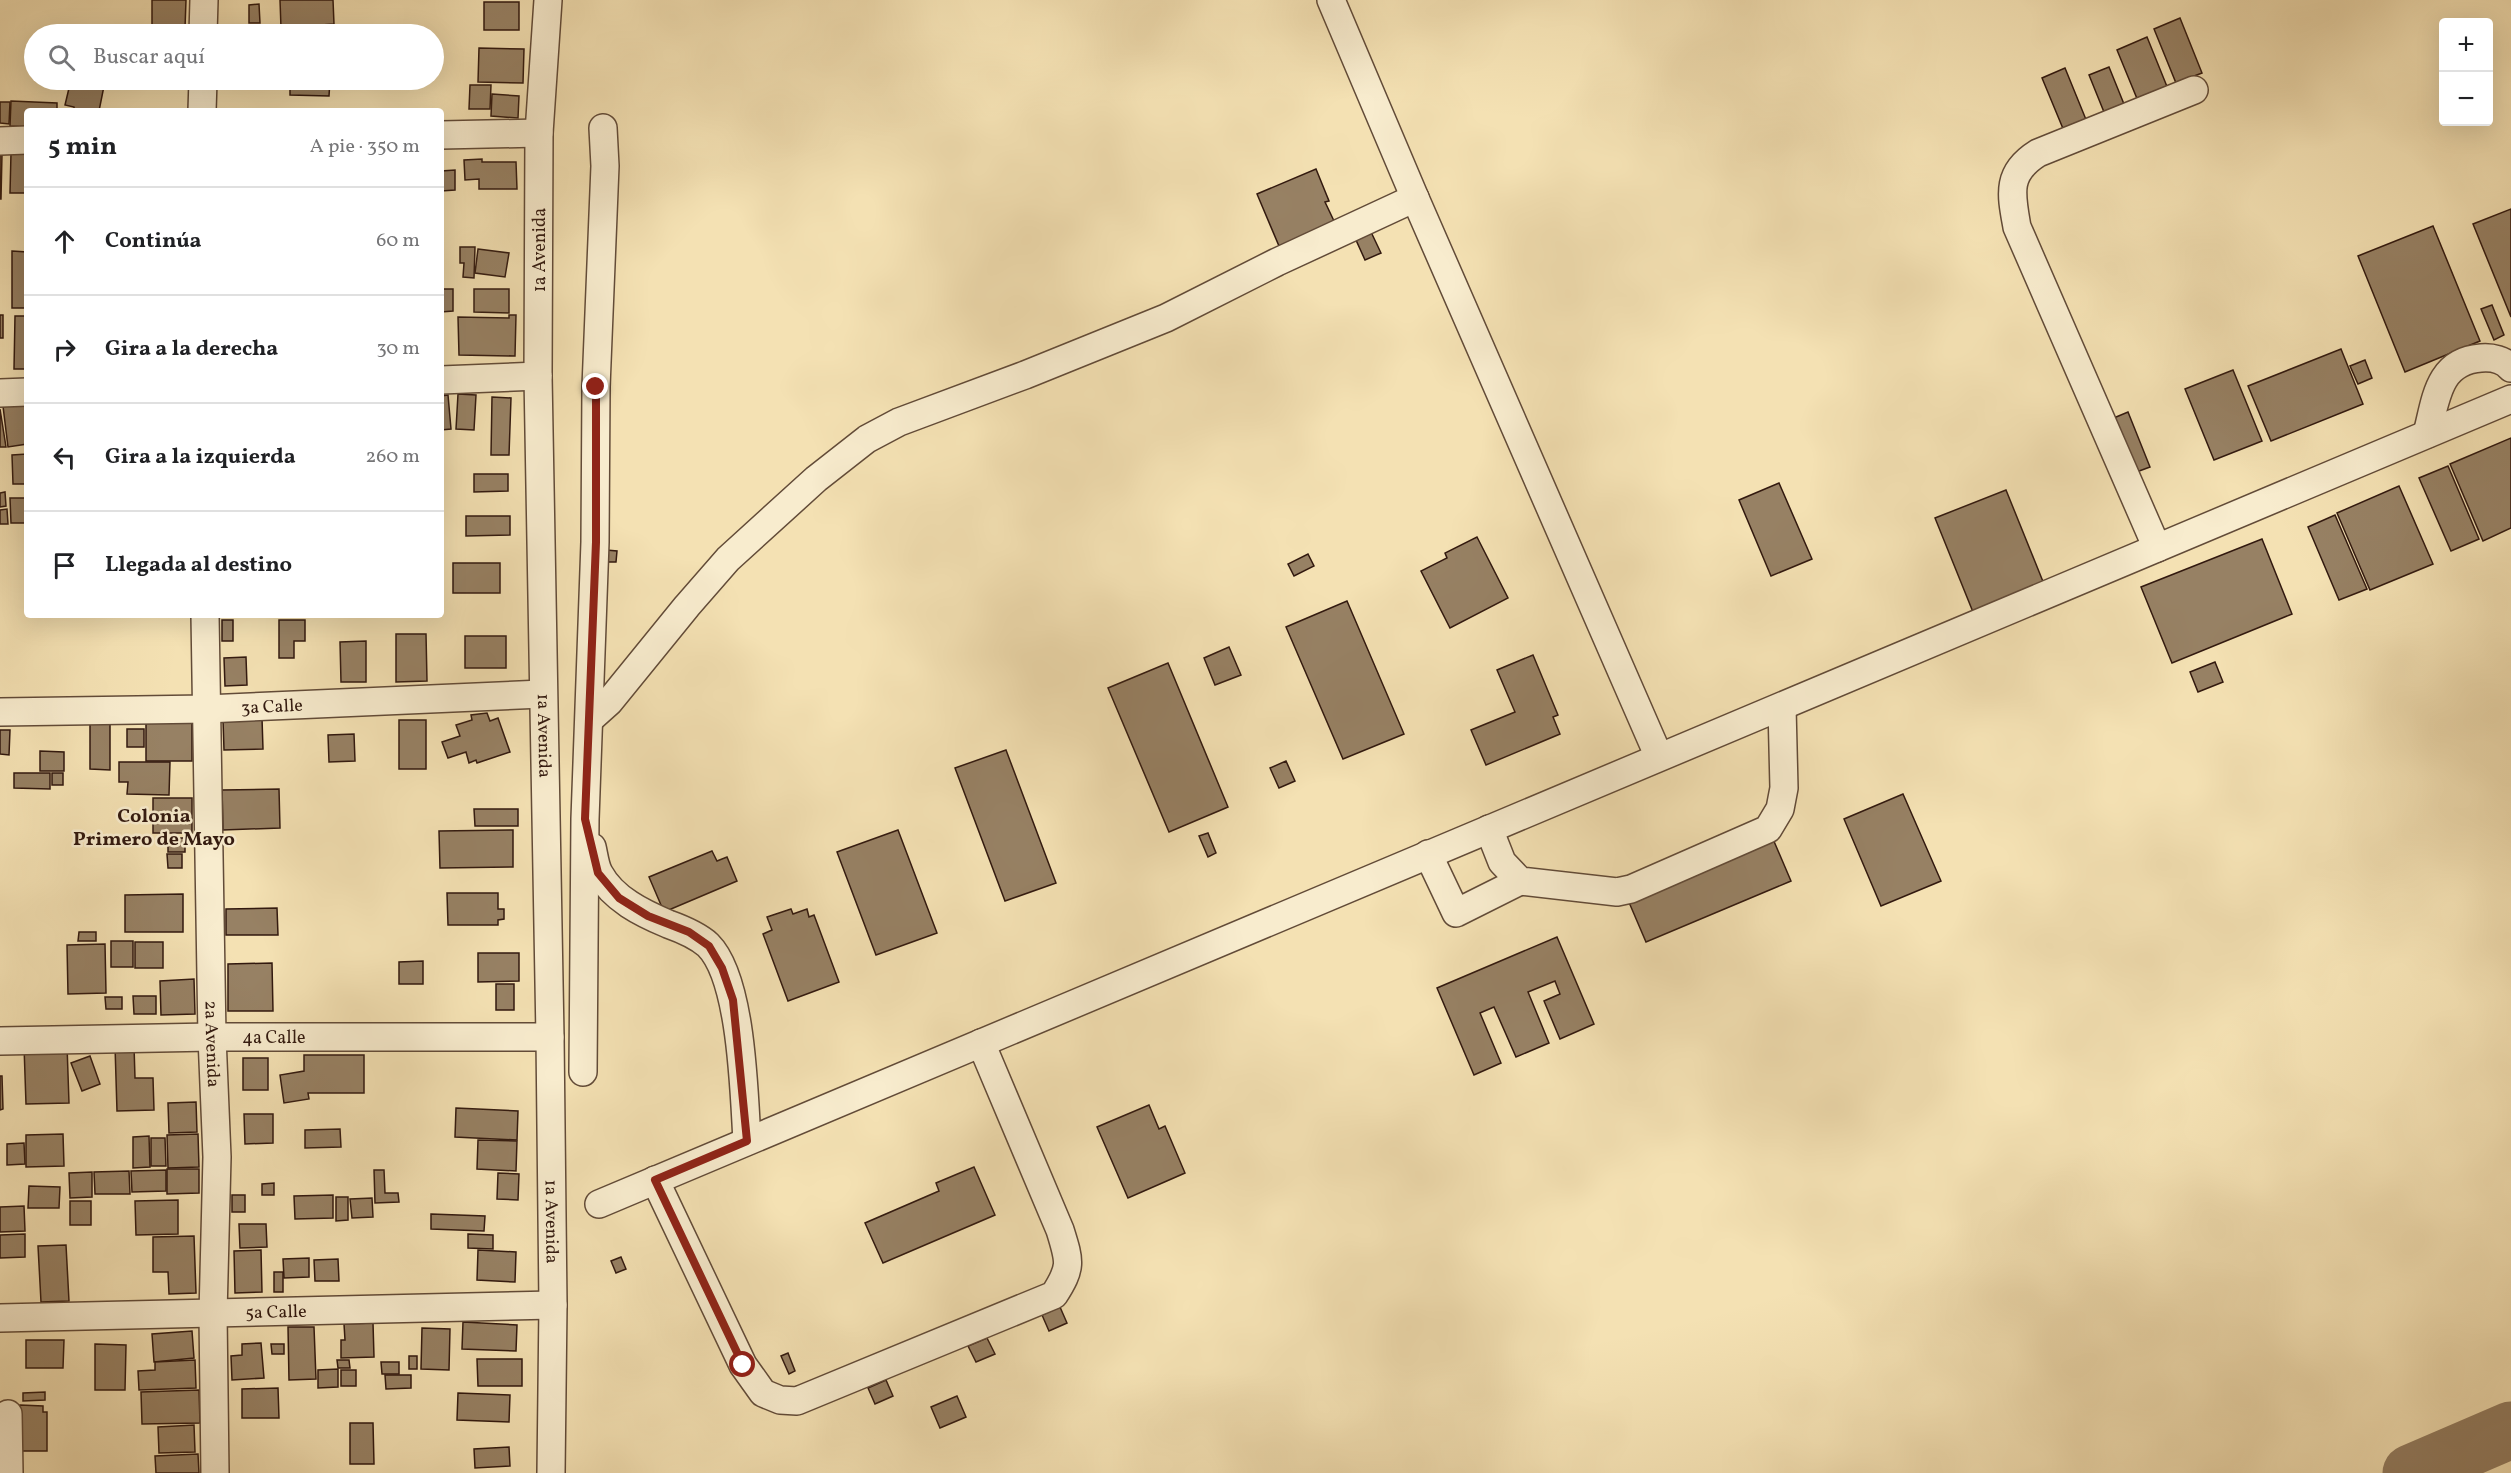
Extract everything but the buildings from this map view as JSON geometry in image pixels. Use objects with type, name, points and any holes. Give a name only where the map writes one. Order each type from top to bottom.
[{"type":"street","points":[[203,24],[204,0]]},
{"type":"street","name":"1a Avenida","points":[[548,0],[540,133],[538,376],[550,1037],[553,1305],[551,1473]]},
{"type":"street","points":[[1331,0],[1659,757]]},
{"type":"street","points":[[202,108],[203,90]]},
{"type":"street","points":[[2157,548],[2017,227],[2011,196],[2013,180],[2024,161],[2038,153],[2194,90]]},
{"type":"street","points":[[583,1072],[585,819],[596,542],[596,387],[605,166],[603,128]]},
{"type":"street","points":[[444,135],[540,133]]},
{"type":"street","points":[[0,141],[24,140]]},
{"type":"street","points":[[590,719],[609,702],[728,559],[816,479],[867,439],[899,422],[1025,375],[1166,318],[1277,262],[1415,198]]},
{"type":"street","points":[[2427,434],[2440,385],[2450,369],[2473,358],[2490,357],[2506,363],[2511,368]]},
{"type":"street","points":[[444,380],[538,376]]},
{"type":"street","points":[[0,393],[24,392]]},
{"type":"street","points":[[598,1204],[2511,399]]},
{"type":"street","name":"2a Avenida","points":[[205,618],[212,1037],[218,1157],[213,1314],[215,1473]]},
{"type":"street","name":"3a Calle","points":[[0,712],[206,709],[542,694]]},
{"type":"street","points":[[1428,854],[1456,913],[1520,881],[1617,892],[1631,890],[1768,829],[1780,808],[1784,788],[1782,706]]},
{"type":"street","points":[[585,819],[598,873],[619,898],[648,916],[689,932],[709,946],[722,968],[733,1000],[747,1141]]},
{"type":"street","points":[[1489,829],[1502,862],[1520,881]]},
{"type":"street","name":"4a Calle","points":[[0,1041],[212,1037],[550,1037]]},
{"type":"street","points":[[655,1180],[743,1365],[763,1393],[780,1400],[797,1401],[1044,1300],[1054,1295],[1067,1275],[1068,1257],[1060,1230],[981,1043]]},
{"type":"street","name":"5a Calle","points":[[0,1318],[553,1305]]},
{"type":"street","points":[[8,1414],[9,1473]]},
{"type":"taxiway","points":[[2411,1473],[2511,1430]]},
{"type":"district","name":"Colonia Primero de Mayo","points":[[154,826]]},
{"type":"route","points":[[596,387],[596,542],[585,819],[598,873],[619,898],[648,916],[689,932],[709,946],[722,968],[733,1000],[742,1071],[747,1141],[655,1180],[743,1365]]}]
